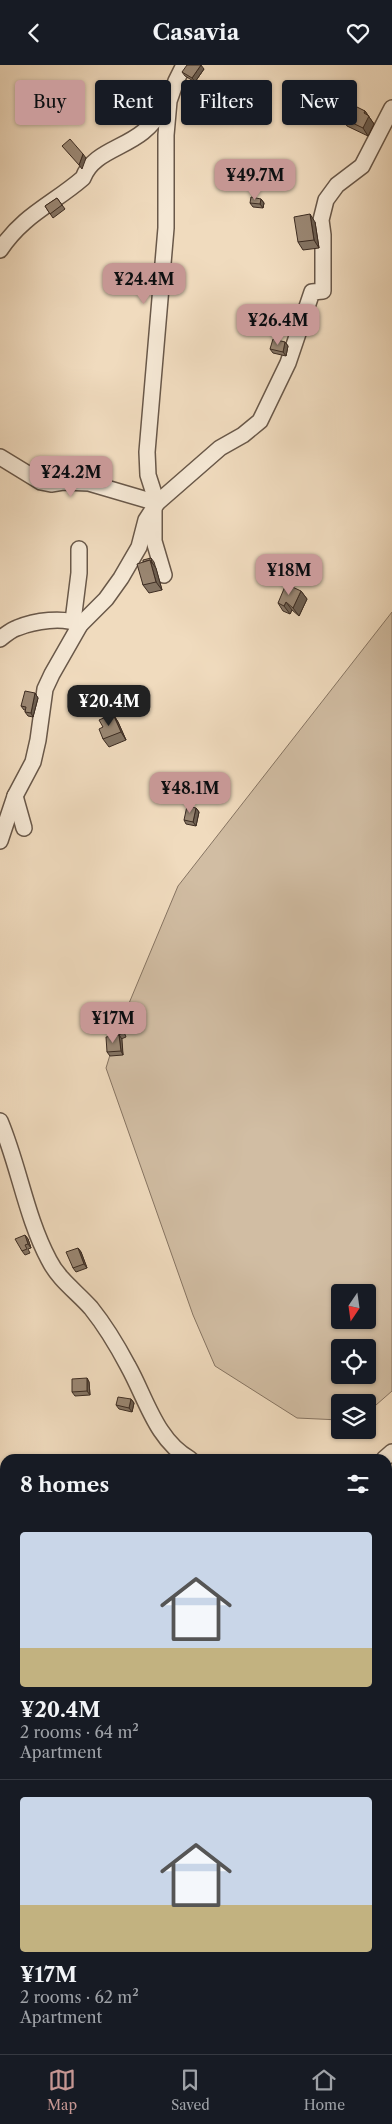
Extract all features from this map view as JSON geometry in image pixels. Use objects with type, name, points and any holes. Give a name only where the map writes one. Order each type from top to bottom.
[{"type":"street","points":[[171,95],[184,65]]},
{"type":"street","points":[[0,639],[17,628],[42,621],[77,623],[106,599],[139,547],[146,519],[156,505],[220,448],[243,435],[260,421],[288,363],[312,291],[322,291],[323,235],[321,220],[326,200],[337,185],[362,166],[392,108]]},
{"type":"street","points":[[0,250],[8,238],[29,216],[78,182],[94,160],[115,150],[143,132],[150,125]]},
{"type":"street","points":[[164,575],[154,541],[156,505],[148,475],[147,451],[166,229],[167,125]]},
{"type":"street","points":[[0,457],[41,482],[52,484],[63,482],[89,483],[156,505]]},
{"type":"street","points":[[0,841],[15,796],[32,761],[38,740],[46,689],[77,623],[79,549]]},
{"type":"street","points":[[15,796],[24,828]]},
{"type":"street","points":[[0,1121],[12,1150],[32,1219],[49,1261],[68,1287],[92,1309],[128,1366],[163,1434],[182,1454]]},
{"type":"shaded area","points":[[392,612],[392,1391],[376,1405],[376,1394],[331,1394],[331,1420],[297,1418],[215,1366],[193,1315],[106,1068],[117,1032],[178,886]]},
{"type":"building","points":[[187,65],[201,65],[192,78],[182,72]]},
{"type":"building","points":[[357,107],[365,111],[364,113],[369,116],[363,128],[357,125]]},
{"type":"building","points":[[70,139],[83,154],[79,165],[62,146]]},
{"type":"building","points":[[251,197],[261,199],[260,204],[250,203]]},
{"type":"building","points":[[57,198],[62,205],[50,214],[45,206]]},
{"type":"building","points":[[310,214],[314,240],[298,242],[294,217]]},
{"type":"building","points":[[273,339],[285,342],[283,352],[270,349]]},
{"type":"building","points":[[151,558],[152,563],[150,560],[143,562],[143,560]]},
{"type":"building","points":[[150,560],[156,582],[143,585],[137,564]]},
{"type":"building","points":[[286,584],[301,591],[293,608],[286,602],[284,606],[278,603]]},
{"type":"building","points":[[25,691],[35,693],[31,713],[25,712],[26,707],[21,706]]},
{"type":"building","points":[[113,714],[121,732],[103,739],[99,729],[103,727],[99,720]]},
{"type":"building","points":[[187,806],[196,808],[193,822],[184,820]]},
{"type":"building","points":[[121,1028],[123,1033],[118,1035],[116,1030]]},
{"type":"building","points":[[119,1035],[121,1051],[107,1052],[106,1037]]},
{"type":"building","points":[[25,1235],[28,1244],[25,1245],[27,1249],[22,1251],[15,1239]]},
{"type":"building","points":[[78,1248],[84,1264],[73,1268],[66,1252]]},
{"type":"building","points":[[87,1378],[87,1391],[72,1392],[72,1379]]},
{"type":"building","points":[[118,1397],[131,1399],[129,1408],[116,1405]]}]
